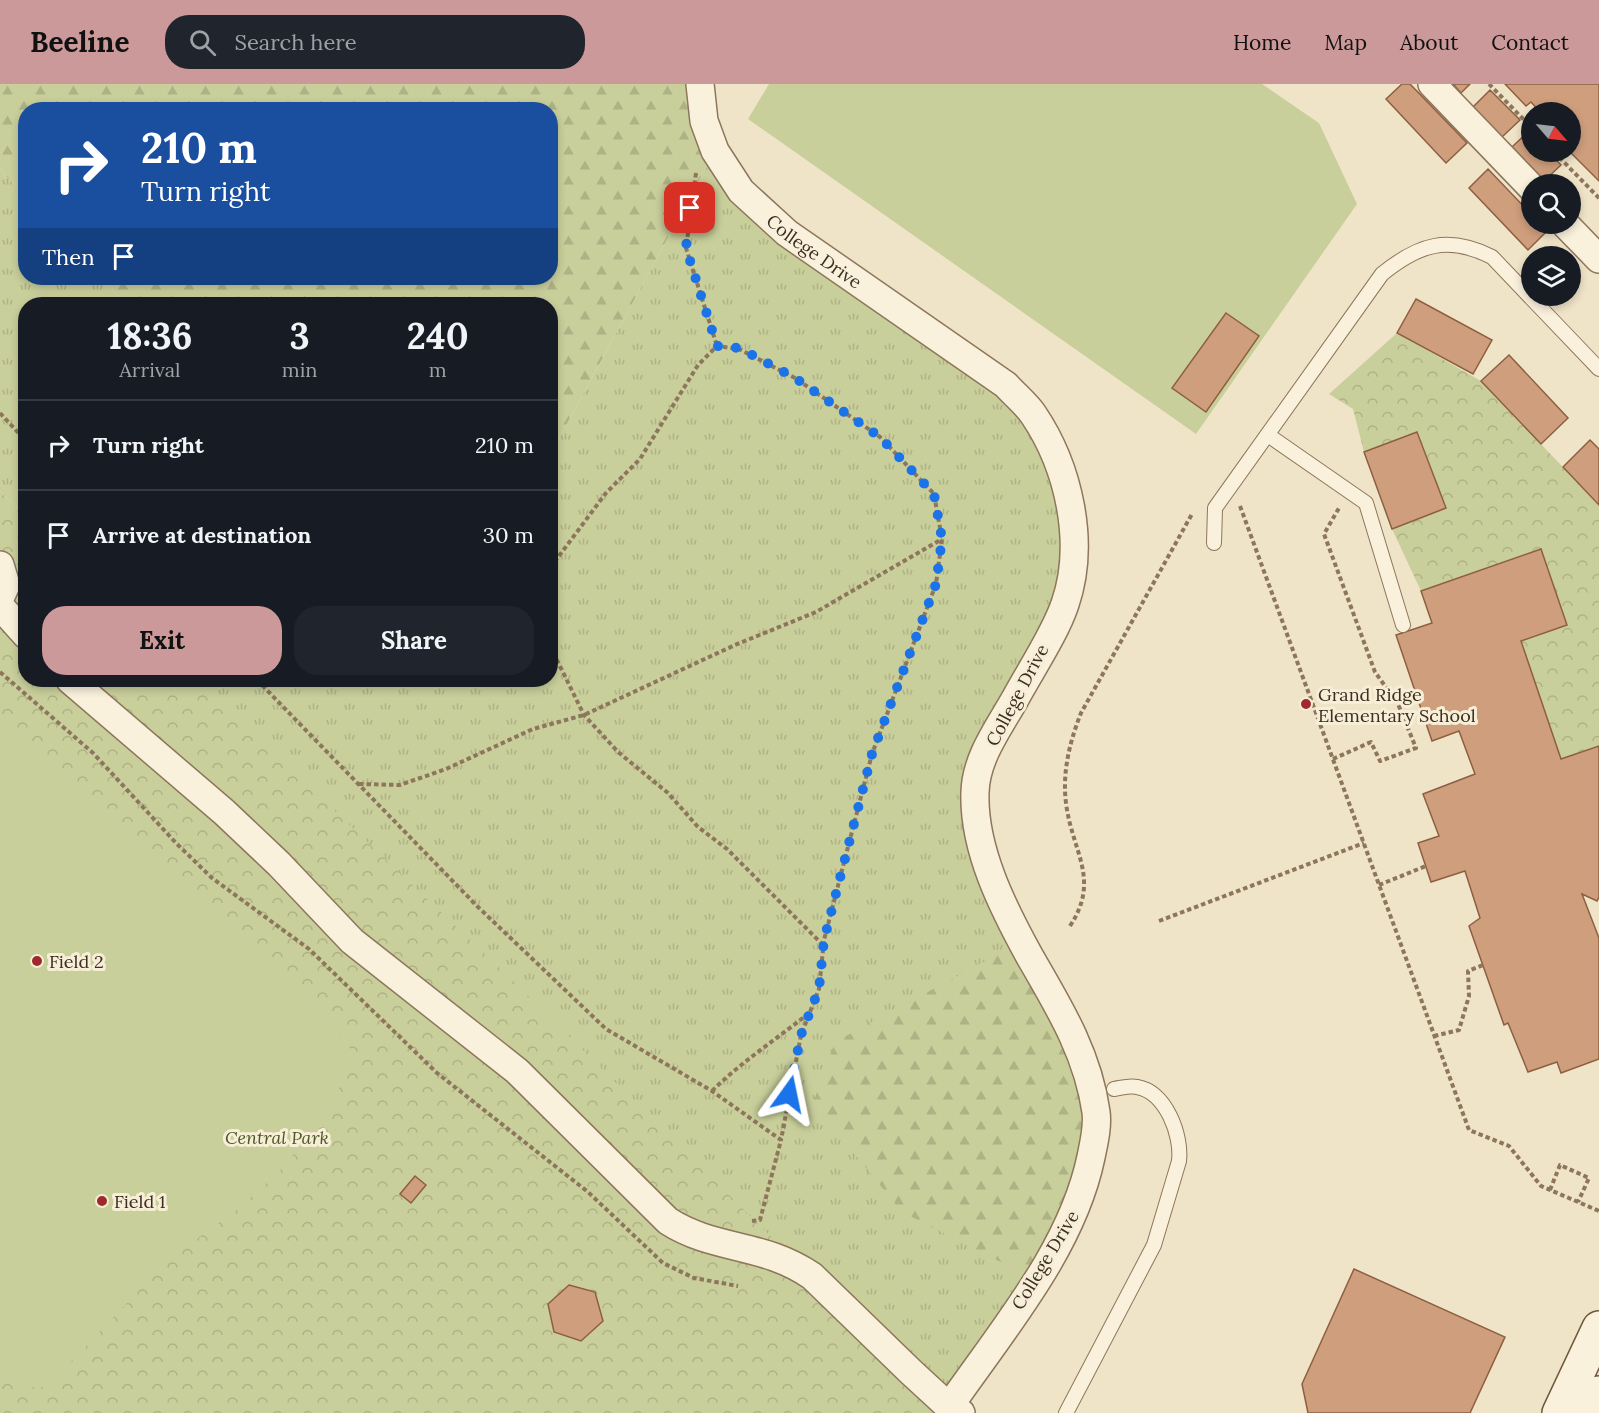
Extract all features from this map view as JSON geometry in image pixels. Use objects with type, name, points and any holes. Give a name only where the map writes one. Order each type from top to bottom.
[{"type":"street","name":"College Drive","points":[[700,84],[705,121],[715,151],[741,191],[787,232],[1006,385],[1032,413],[1049,442],[1068,490],[1073,531],[1072,566],[1065,604],[977,768],[976,813],[984,853],[1010,921],[1077,1042],[1088,1072],[1097,1116],[1085,1185],[1076,1212],[1058,1245],[955,1410]]},
{"type":"street","points":[[1432,84],[1521,177]]},
{"type":"street","points":[[1575,234],[1599,259]]},
{"type":"street","points":[[0,566],[6,585],[0,598]]},
{"type":"street","points":[[0,606],[18,625]]},
{"type":"street","points":[[78,687],[224,812],[279,864],[352,940],[517,1071],[668,1221],[689,1235],[741,1246],[794,1263],[812,1276],[859,1324],[955,1410]]},
{"type":"street","points":[[1559,1413],[1599,1328]]},
{"type":"street","points":[[1590,1413],[1599,1393]]},
{"type":"lane","points":[[1214,543],[1215,508],[1382,274],[1404,255],[1448,243],[1471,246],[1492,256],[1599,369]]},
{"type":"lane","points":[[1268,435],[1366,503],[1403,625]]},
{"type":"lane","points":[[1066,1413],[1154,1245],[1181,1148],[1176,1132],[1159,1098],[1136,1086],[1114,1089]]},
{"type":"path","points":[[1489,84],[1521,117]]},
{"type":"path","points":[[1564,162],[1599,198]]},
{"type":"path","points":[[697,169],[694,177],[686,248],[717,346]]},
{"type":"path","points":[[717,346],[739,348],[795,378],[880,437],[934,494],[942,539],[936,584],[872,754],[823,945],[819,989],[801,1035],[781,1140],[760,1220],[746,1222]]},
{"type":"path","points":[[558,557],[606,493],[640,459],[698,365],[717,346]]},
{"type":"path","points":[[0,413],[18,432]]},
{"type":"path","points":[[1232,485],[1469,1130],[1509,1146],[1541,1186],[1599,1211]]},
{"type":"path","points":[[1333,759],[1371,742],[1380,761],[1416,748],[1398,704],[1375,672],[1324,534],[1349,491]]},
{"type":"path","points":[[1070,926],[1082,909],[1086,890],[1084,872],[1070,830],[1065,800],[1065,777],[1071,740],[1081,713],[1198,505],[1215,508]]},
{"type":"path","points":[[358,784],[400,785],[446,769],[533,729],[584,715],[735,645],[816,612],[942,539]]},
{"type":"path","points":[[558,662],[584,715],[618,752],[668,793],[698,827],[727,849],[823,945]]},
{"type":"path","points":[[0,672],[93,753],[176,843],[212,878],[309,949],[437,1073],[588,1192],[663,1263],[694,1278],[738,1286]]},
{"type":"path","points":[[264,687],[478,907],[606,1029],[712,1091],[781,1140]]},
{"type":"path","points":[[1159,921],[1364,843]]},
{"type":"path","points":[[1379,885],[1426,866]]},
{"type":"path","points":[[1434,1036],[1459,1030],[1469,996],[1468,971],[1483,965]]},
{"type":"path","points":[[712,1091],[734,1070],[766,1048],[810,1012]]},
{"type":"path","points":[[1550,1190],[1560,1166],[1589,1178],[1578,1202]]},
{"type":"green space","points":[[0,84],[700,84],[715,151],[558,440],[558,297],[119,297],[108,285],[558,285],[558,102],[18,102],[18,188],[0,169]]},
{"type":"green space","points":[[769,84],[1262,84],[1319,123],[1357,204],[1196,434],[748,119]]},
{"type":"green space","points":[[715,151],[741,191],[949,345],[1049,443],[1072,566],[977,768],[1010,921],[1036,1280],[949,1407],[794,1263],[202,687],[558,687],[558,440]]},
{"type":"green space","points":[[0,169],[18,188],[18,285],[108,285],[119,297],[18,297],[18,510],[0,491]]},
{"type":"green space","points":[[1397,333],[1481,381],[1599,505],[1599,746],[1561,759],[1521,641],[1567,625],[1541,549],[1421,591],[1392,529],[1446,508],[1418,432],[1364,452],[1353,409],[1329,394]]},
{"type":"green space","name":"Central Park","points":[[0,491],[18,510],[18,687],[204,687],[505,973],[859,1324],[962,1413],[0,1413]]},
{"type":"green space","name":"Field 1","points":[[0,713],[349,1042],[351,1064],[335,1096],[314,1129],[278,1173],[235,1211],[167,1261],[47,1387],[14,1388],[0,1373]]},
{"type":"green space","points":[[1022,941],[1097,1116],[1036,1280],[902,1212],[813,1103],[835,1042]]},
{"type":"building","points":[[1402,84],[1410,84],[1467,143],[1446,163],[1386,99]]},
{"type":"building","points":[[1453,84],[1470,84],[1461,93]]},
{"type":"building","points":[[1505,84],[1599,84],[1599,181],[1580,162],[1581,102],[1522,102]]},
{"type":"building","points":[[1490,90],[1520,120],[1502,137],[1473,107]]},
{"type":"building","points":[[1521,139],[1521,157],[1512,147]]},
{"type":"building","points":[[1526,162],[1558,162],[1561,165],[1551,174],[1537,174]]},
{"type":"building","points":[[1488,169],[1521,204],[1521,234],[1544,234],[1532,246],[1524,246],[1469,188]]},
{"type":"building","points":[[1416,299],[1492,340],[1473,374],[1397,333]]},
{"type":"building","points":[[1226,313],[1259,336],[1206,412],[1172,388]]},
{"type":"building","points":[[1509,355],[1568,418],[1541,444],[1481,381]]},
{"type":"building","points":[[1417,432],[1446,508],[1392,529],[1364,452]]},
{"type":"building","points":[[1590,440],[1599,449],[1599,505],[1563,467]]},
{"type":"building","points":[[1541,549],[1567,625],[1521,641],[1561,759],[1599,746],[1599,897],[1597,901],[1582,894],[1599,938],[1599,1059],[1561,1073],[1557,1062],[1528,1072],[1508,1023],[1504,1025],[1469,926],[1480,918],[1465,871],[1431,882],[1418,843],[1439,836],[1423,794],[1475,774],[1459,731],[1432,741],[1396,635],[1432,623],[1421,591]]},
{"type":"building","points":[[415,1176],[426,1185],[411,1203],[400,1194]]},
{"type":"building","points":[[1354,1269],[1505,1337],[1470,1413],[1308,1413],[1302,1384]]},
{"type":"building","points":[[569,1285],[595,1292],[603,1321],[581,1341],[554,1332],[548,1304]]},
{"type":"place","name":"Grand Ridge Elementary School","points":[[1306,704]]},
{"type":"place","name":"Field 2","points":[[37,961]]},
{"type":"place","name":"Field 1","points":[[102,1201]]},
{"type":"route","points":[[690,208],[686,248],[704,311],[717,346],[739,348],[795,378],[843,409],[880,437],[934,494],[942,539],[936,584],[872,754],[824,940],[819,989],[801,1035],[789,1094]]}]
